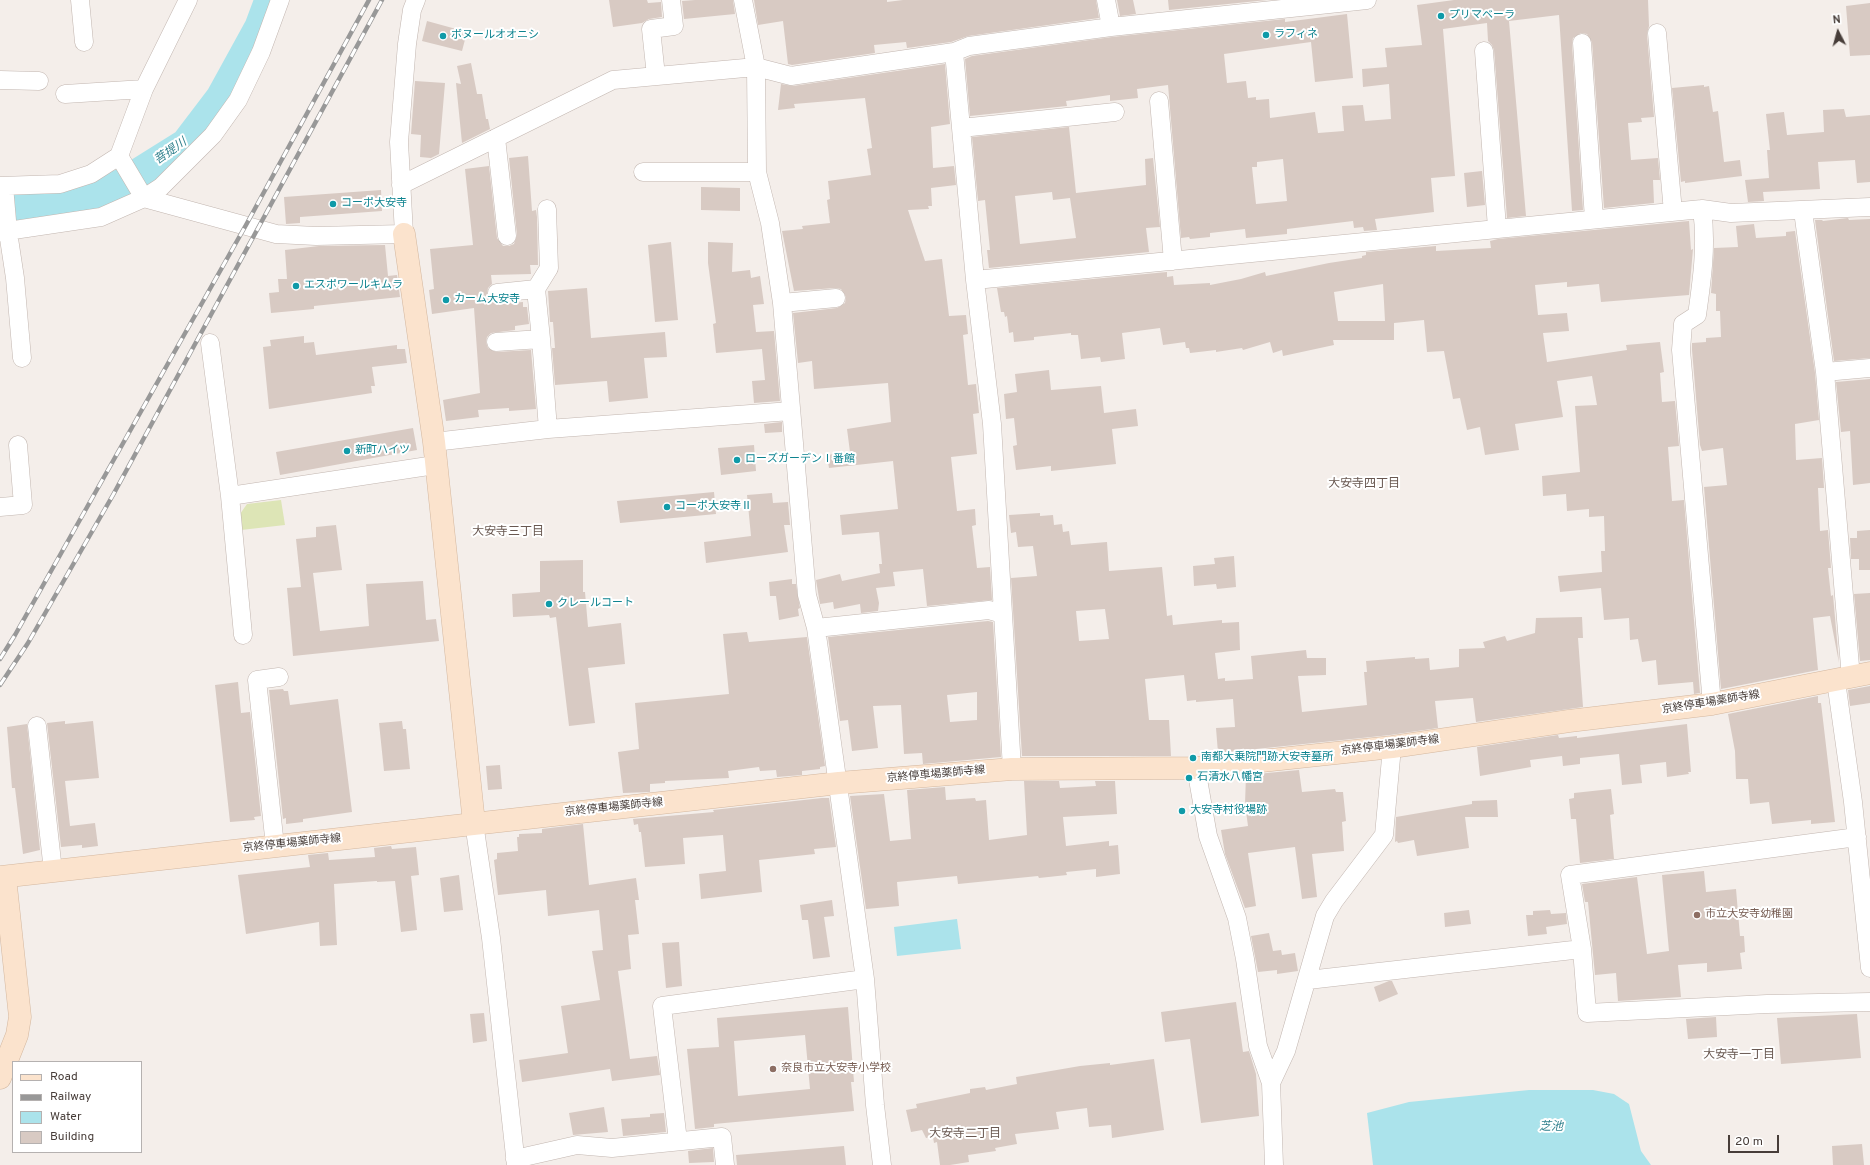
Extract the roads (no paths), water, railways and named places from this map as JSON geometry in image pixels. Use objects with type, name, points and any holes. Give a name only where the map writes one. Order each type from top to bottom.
[{"type":"main road","points":[[404,234],[434,442],[474,823]]},
{"type":"main road","name":"京終停車場薬師寺線","points":[[2,877],[839,783],[1012,769],[1196,768],[1392,747],[1569,721],[1712,704],[1852,677]]},
{"type":"main road","points":[[0,1078],[17,1035],[20,1017],[2,877]]},
{"type":"street","points":[[80,0],[84,42]]},
{"type":"street","points":[[22,358],[8,278],[3,189],[60,184],[91,174],[121,160],[144,89],[188,0]]},
{"type":"street","points":[[5,231],[101,217],[161,187],[213,135],[238,100],[261,52],[280,0]]},
{"type":"street","points":[[121,160],[143,196],[276,234],[316,236],[404,234],[399,142],[407,44],[412,10],[416,0]]},
{"type":"street","points":[[656,76],[650,29],[674,26],[671,0]]},
{"type":"street","points":[[743,0],[756,67],[757,172],[770,223],[782,303],[807,595],[816,628],[834,766],[839,783],[866,979],[875,1106],[882,1165]]},
{"type":"street","points":[[1106,0],[1111,27]]},
{"type":"street","points":[[401,185],[612,80],[756,67],[791,76],[954,52],[969,46],[1111,27],[1367,0]]},
{"type":"street","points":[[1657,33],[1673,212]]},
{"type":"street","points":[[1582,44],[1594,219]]},
{"type":"street","points":[[1484,51],[1497,228]]},
{"type":"street","points":[[954,52],[975,280],[992,424],[1012,769]]},
{"type":"street","points":[[0,80],[39,81]]},
{"type":"street","points":[[64,94],[144,89]]},
{"type":"street","points":[[1159,101],[1173,261]]},
{"type":"street","points":[[961,128],[1115,112]]},
{"type":"street","points":[[496,138],[507,236]]},
{"type":"street","points":[[643,172],[757,172]]},
{"type":"street","points":[[975,280],[1702,209],[1731,213],[1870,207]]},
{"type":"street","points":[[546,208],[549,268],[536,289],[542,338],[548,429]]},
{"type":"street","points":[[1702,209],[1705,235],[1697,315],[1683,324],[1681,350],[1712,704]]},
{"type":"street","points":[[1803,211],[1825,372],[1852,677],[1857,837],[1870,968]]},
{"type":"street","points":[[497,293],[536,289]]},
{"type":"street","points":[[782,303],[836,298]]},
{"type":"street","points":[[496,342],[542,338]]},
{"type":"street","points":[[210,343],[230,496],[243,635]]},
{"type":"street","points":[[1825,372],[1870,368]]},
{"type":"street","points":[[434,442],[548,429],[792,411]]},
{"type":"street","points":[[0,507],[23,505],[18,445]]},
{"type":"street","points":[[230,496],[436,465]]},
{"type":"street","points":[[816,628],[989,610],[1003,614]]},
{"type":"street","points":[[274,846],[257,680],[279,677]]},
{"type":"street","points":[[37,726],[52,871]]},
{"type":"street","points":[[1271,1082],[1286,1051],[1308,980],[1325,916],[1334,901],[1384,835],[1392,747]]},
{"type":"street","points":[[1196,768],[1208,836],[1237,918],[1245,959],[1258,1046],[1271,1082],[1274,1165]]},
{"type":"street","points":[[474,823],[491,938],[515,1162],[577,1146],[612,1148],[722,1137],[725,1165]]},
{"type":"street","points":[[1857,837],[1570,875],[1582,949],[1587,1013],[1767,1004],[1870,1002]]},
{"type":"street","points":[[1308,980],[1582,949]]},
{"type":"street","points":[[678,1141],[662,1006],[866,979]]},
{"type":"water","points":[[957,919],[961,949],[897,956],[894,927]]},
{"type":"water","name":"芝池","points":[[1529,1090],[1593,1090],[1614,1094],[1629,1104],[1641,1151],[1651,1165],[1373,1165],[1367,1113],[1409,1102]]},
{"type":"waterway","name":"菩提川","points":[[0,209],[75,202],[122,184],[186,144],[221,98],[260,27],[270,0]]},
{"type":"railway","points":[[0,659],[15,635],[246,225],[369,0]]},
{"type":"railway","points":[[0,685],[28,643],[113,495],[382,0]]},
{"type":"place","name":"プリマベーラ","points":[[1441,16]]},
{"type":"place","name":"ラフィネ","points":[[1266,35]]},
{"type":"place","name":"ボヌールオオニシ","points":[[443,36]]},
{"type":"place","name":"コーポ大安寺","points":[[333,204]]},
{"type":"place","name":"エスポワールキムラ","points":[[296,286]]},
{"type":"place","name":"カーム大安寺","points":[[446,300]]},
{"type":"place","name":"新町ハイツ","points":[[347,451]]},
{"type":"place","name":"ローズガーデンⅠ番館","points":[[737,460]]},
{"type":"place","name":"コーポ大安寺Ⅱ","points":[[667,507]]},
{"type":"place","name":"クレールコート","points":[[549,604]]},
{"type":"place","name":"南都大乗院門跡大安寺墓所","points":[[1193,758]]},
{"type":"place","name":"石清水八幡宮","points":[[1189,778]]},
{"type":"place","name":"大安寺村役場跡","points":[[1182,811]]},
{"type":"place","name":"市立大安寺幼稚園","points":[[1697,915]]},
{"type":"place","name":"奈良市立大安寺小学校","points":[[773,1069]]},
{"type":"district","name":"大安寺四丁目","points":[[1364,485]]},
{"type":"district","name":"大安寺三丁目","points":[[508,533]]},
{"type":"district","name":"大安寺一丁目","points":[[1739,1056]]},
{"type":"district","name":"大安寺二丁目","points":[[965,1135]]}]
